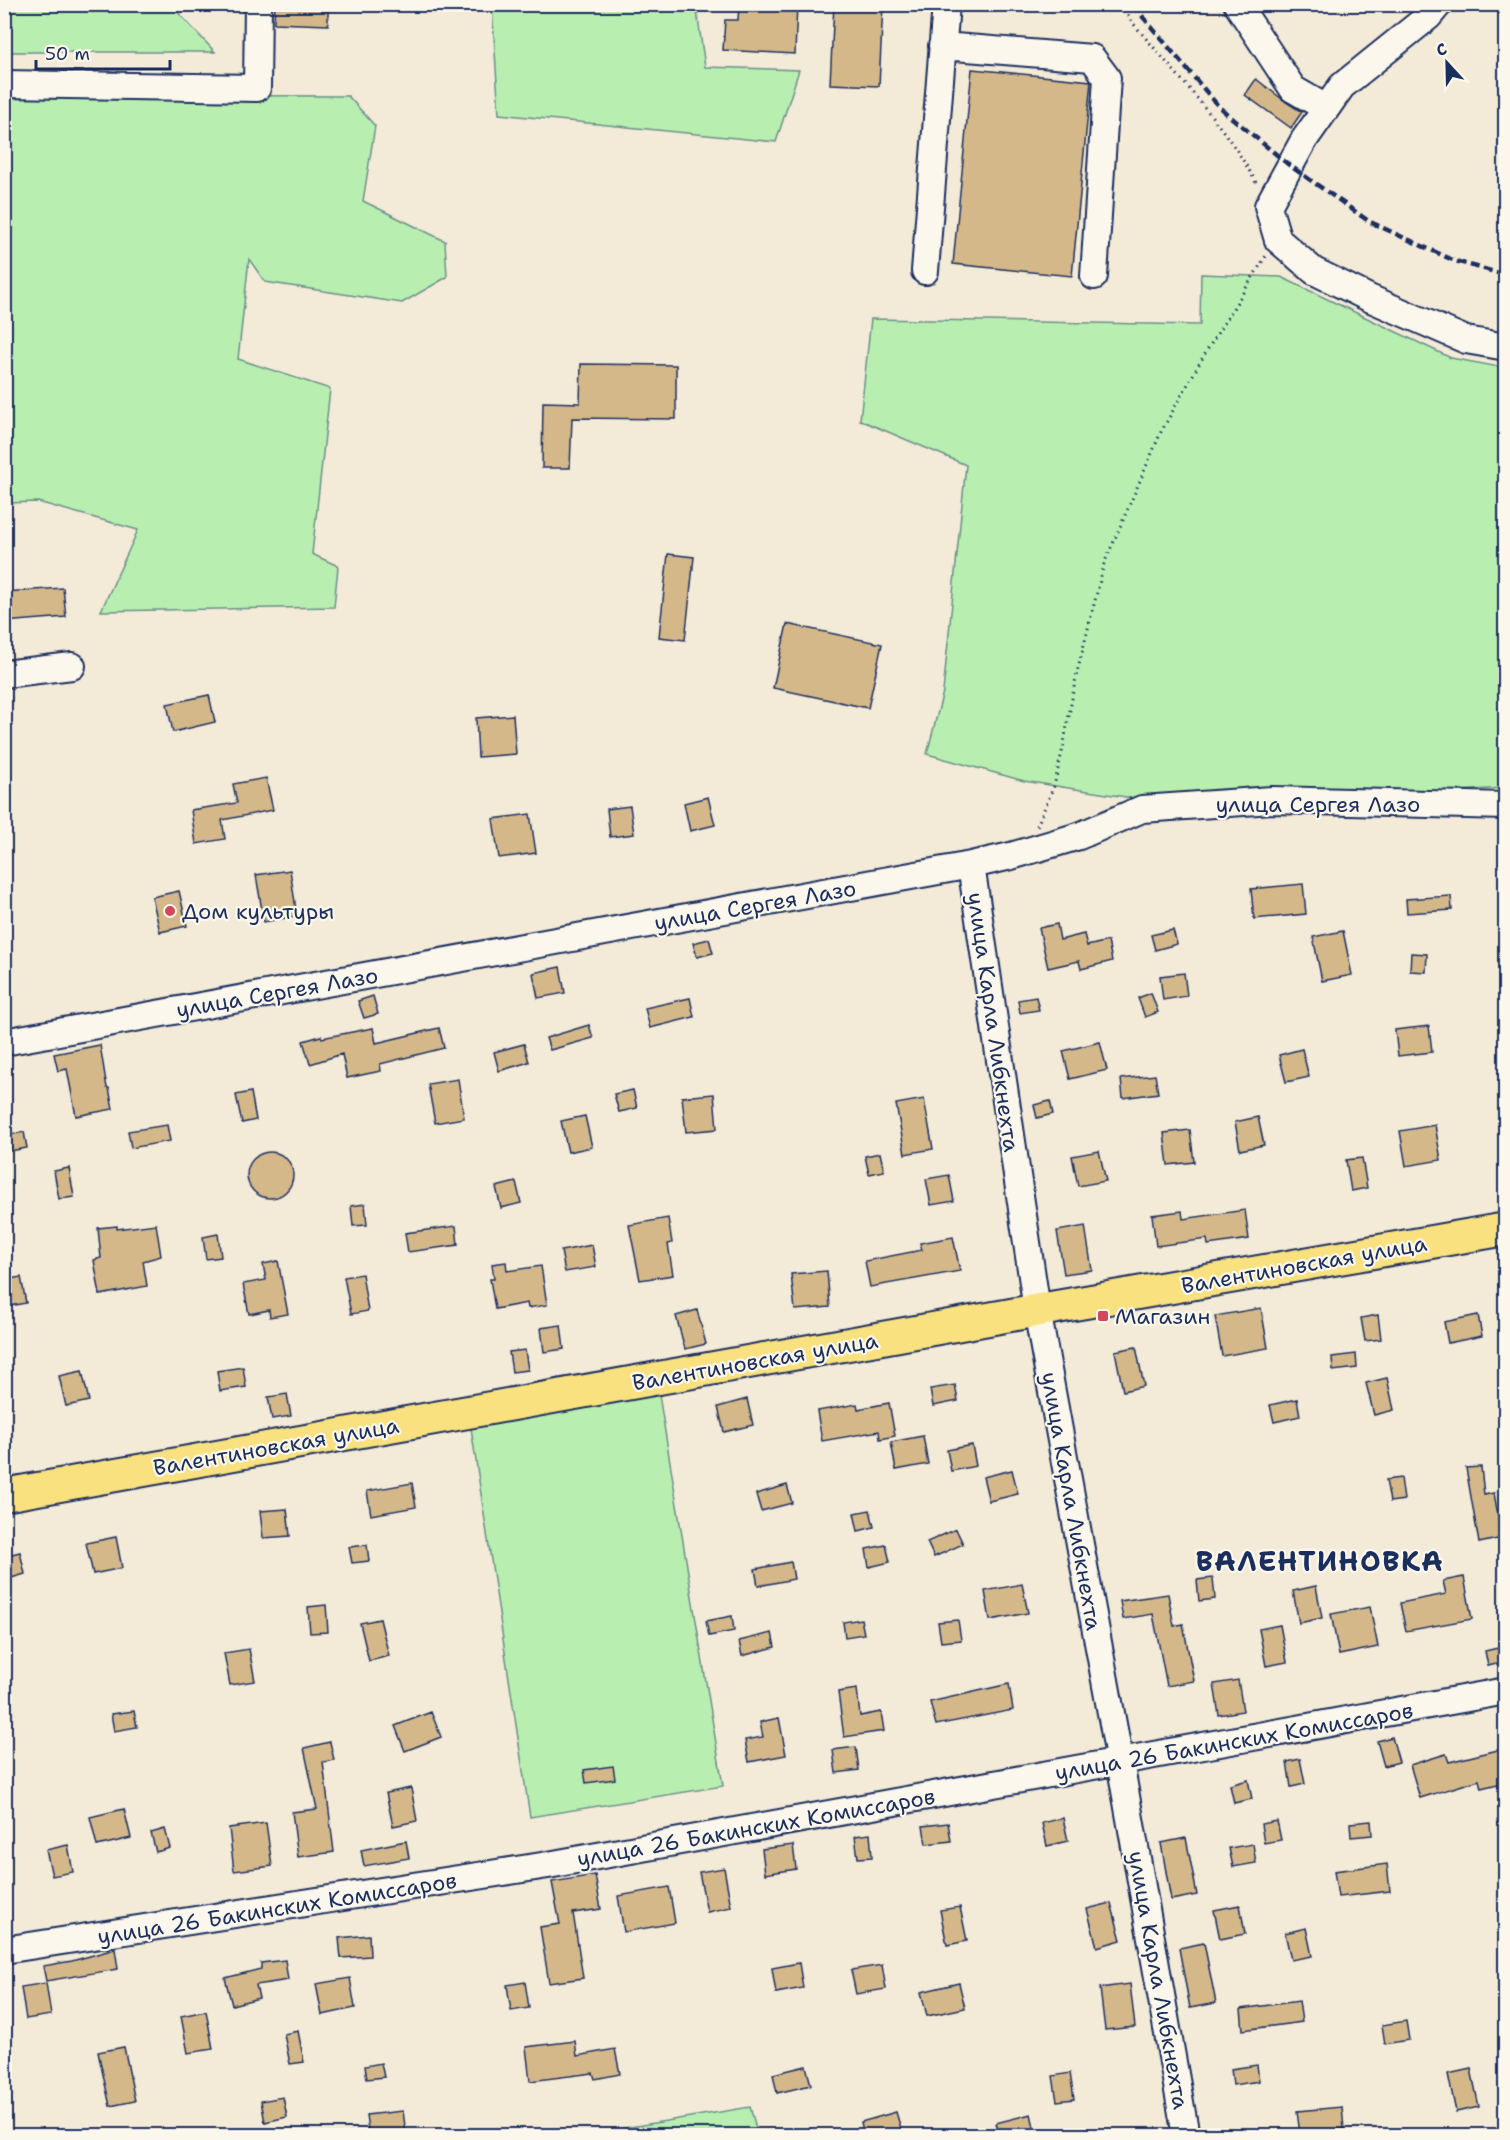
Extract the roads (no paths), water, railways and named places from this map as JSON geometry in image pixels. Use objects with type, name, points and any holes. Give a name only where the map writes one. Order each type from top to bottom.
[{"type":"main road","name":"Валентиновская улица","points":[[4,1495],[1506,1228]]},
{"type":"street","points":[[4,84],[256,88],[258,4]]},
{"type":"street","points":[[925,271],[946,4]]},
{"type":"street","points":[[1237,4],[1293,89],[1326,108]]},
{"type":"street","points":[[1439,4],[1429,16],[1342,86],[1304,140],[1268,206],[1278,240],[1314,271],[1369,298],[1466,340],[1506,347]]},
{"type":"street","points":[[942,46],[1092,57],[1107,78],[1094,276]]},
{"type":"street","points":[[4,674],[72,666]]},
{"type":"street","name":"улица Сергея Лазо","points":[[4,1042],[971,865],[1078,836],[1142,809],[1272,800],[1506,806]]},
{"type":"street","name":"улица Карла Либкнехта","points":[[971,865],[1037,1310],[1186,2136]]},
{"type":"street","name":"улица 26 Бакинских Комиссаров","points":[[4,1950],[548,1865],[1506,1691]]},
{"type":"railway","points":[[1135,4],[1143,17],[1220,108],[1289,165],[1370,222],[1455,261],[1506,275]]},
{"type":"place","name":"Дом культуры","points":[[170,911]]},
{"type":"place","name":"Магазин","points":[[1103,1316]]},
{"type":"district","name":"ВАЛЕНТИНОВКА","points":[[1320,1561]]}]
